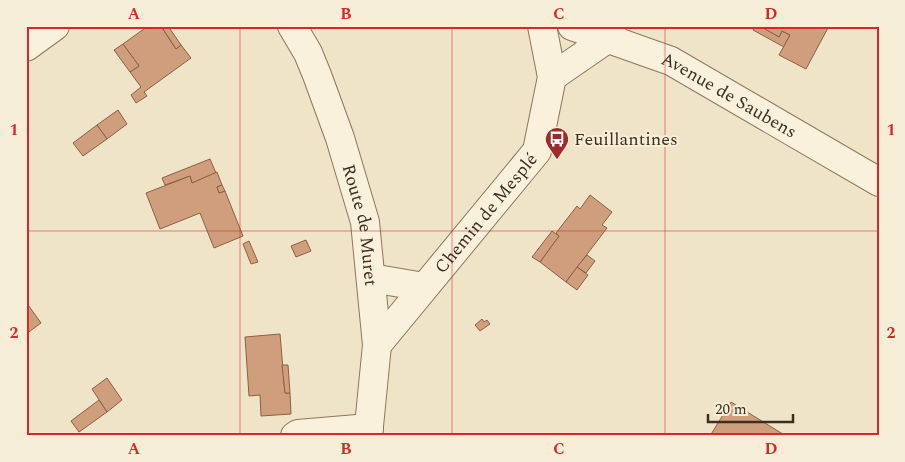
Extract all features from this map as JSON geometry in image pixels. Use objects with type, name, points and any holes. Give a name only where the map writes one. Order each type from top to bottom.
[{"type":"street","points":[[26,47],[55,26]]},
{"type":"street","name":"Route de Muret","points":[[292,26],[308,52],[317,75],[340,138],[365,222],[377,345],[369,432]]},
{"type":"street","points":[[308,52],[319,26]]},
{"type":"street","name":"Chemin de Mesplé","points":[[377,345],[537,151],[552,77],[542,26]]},
{"type":"street","name":"Avenue de Saubens","points":[[572,26],[610,33],[671,61],[879,182]]},
{"type":"street","points":[[552,77],[610,33]]},
{"type":"street","name":"Chemin de Mesplé","points":[[371,278],[424,287]]},
{"type":"street","points":[[295,436],[298,434],[369,432]]},
{"type":"building","points":[[148,26],[161,26],[176,49],[181,45],[191,58],[144,92],[147,96],[136,103],[131,95],[141,87],[130,72],[139,66],[123,44]]},
{"type":"building","points":[[161,26],[168,26],[181,45],[176,49]]},
{"type":"building","points":[[754,26],[760,26],[779,37],[782,31],[790,35],[784,47],[753,30]]},
{"type":"building","points":[[760,26],[829,26],[806,69],[779,55],[790,35],[782,31],[779,37]]},
{"type":"building","points":[[123,44],[139,66],[130,72],[114,50]]},
{"type":"building","points":[[118,110],[127,124],[107,139],[97,125]]},
{"type":"building","points":[[97,125],[107,139],[83,156],[73,143]]},
{"type":"building","points":[[210,159],[216,173],[192,183],[190,176],[165,185],[162,178]]},
{"type":"building","points":[[217,172],[222,185],[217,187],[219,193],[225,191],[243,236],[214,248],[200,213],[160,229],[146,193],[190,176],[192,183]]},
{"type":"building","points":[[222,185],[225,191],[219,193],[217,187]]},
{"type":"building","points":[[590,195],[612,212],[602,225],[607,228],[566,282],[540,262],[559,236],[556,233],[577,206],[580,209]]},
{"type":"building","points":[[552,231],[559,236],[540,262],[532,257]]},
{"type":"building","points":[[306,240],[311,251],[296,257],[291,246]]},
{"type":"building","points":[[249,241],[258,262],[251,264],[243,244]]},
{"type":"building","points":[[587,255],[595,261],[586,273],[577,267]]},
{"type":"building","points":[[577,267],[588,275],[577,290],[566,282]]},
{"type":"building","points":[[26,302],[41,323],[26,334]]},
{"type":"building","points":[[482,319],[484,322],[487,320],[490,324],[480,331],[475,325]]},
{"type":"building","points":[[280,334],[285,393],[290,393],[291,414],[261,416],[260,395],[249,396],[245,337]]},
{"type":"building","points":[[282,365],[288,365],[290,393],[285,393]]},
{"type":"building","points":[[107,378],[122,400],[107,412],[92,389]]},
{"type":"building","points":[[99,400],[107,412],[79,432],[71,421]]},
{"type":"building","points":[[731,402],[786,436],[710,436]]},
{"type":"place","name":"Feuillantines","points":[[557,160]]}]
